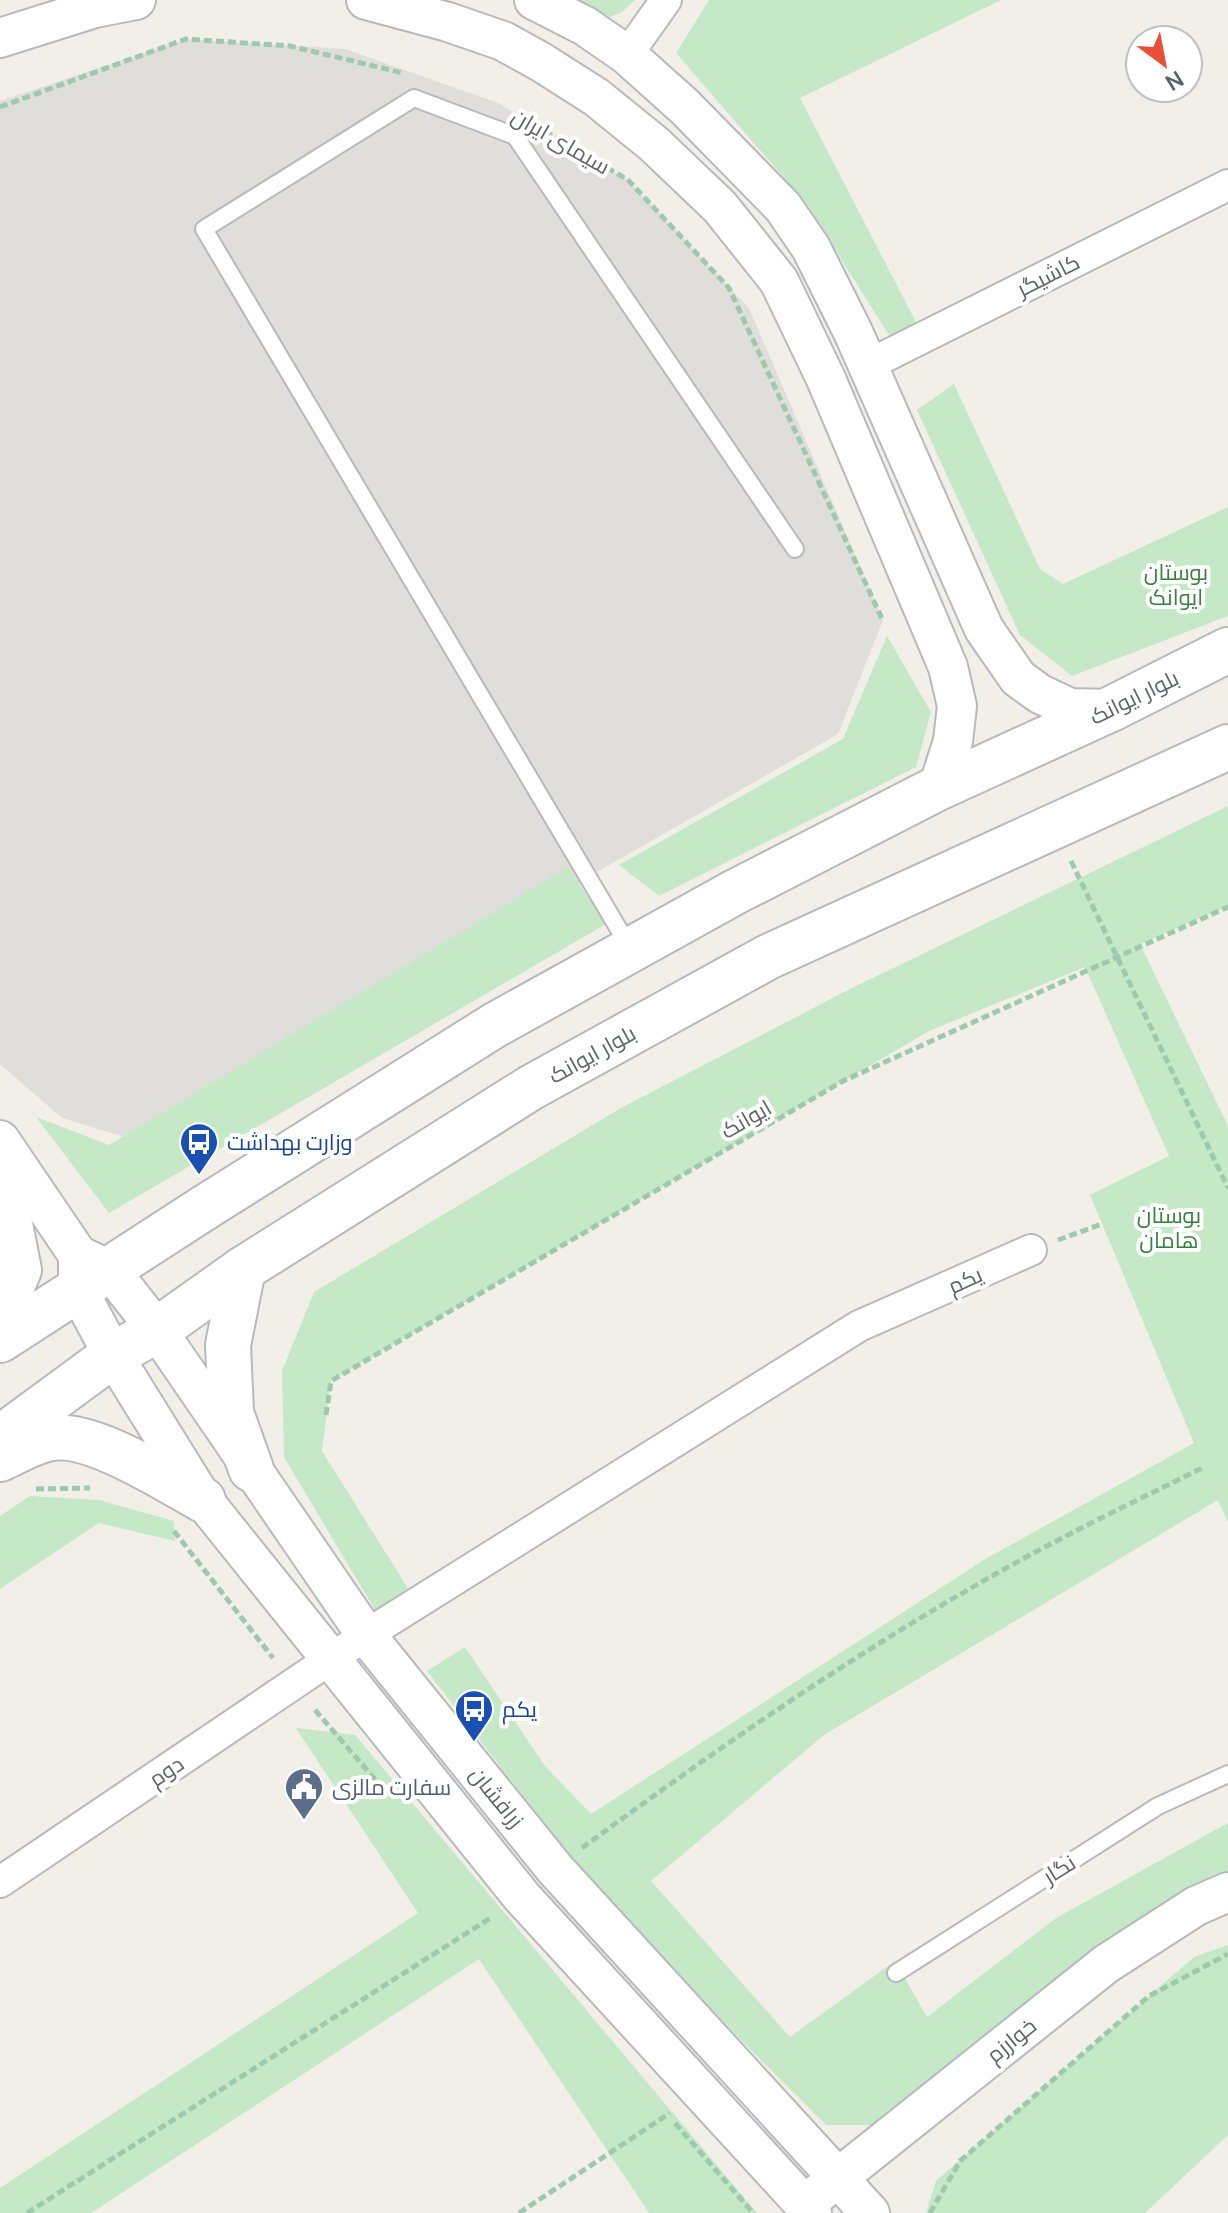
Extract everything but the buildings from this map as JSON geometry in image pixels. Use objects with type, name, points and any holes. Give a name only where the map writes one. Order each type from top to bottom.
[{"type":"main road","name":"بلوار ایوانک","points":[[0,1340],[89,1272],[204,1208],[495,1025],[735,892],[938,788],[1111,709],[1228,650]]},
{"type":"main road","name":"بلوار ایوانک","points":[[0,1438],[113,1355],[157,1330],[243,1269],[532,1087],[768,957],[1228,747]]},
{"type":"main road","points":[[0,1174],[19,1270],[0,1314]]},
{"type":"main road","points":[[243,1269],[228,1345],[231,1413],[251,1469]]},
{"type":"main road","points":[[13,1475],[49,1438],[93,1443],[203,1500]]},
{"type":"street","points":[[0,38],[94,4],[136,0]]},
{"type":"street","points":[[366,0],[448,22],[503,41],[596,97],[654,144],[720,207],[779,281],[826,379],[948,667],[957,706],[953,741],[938,788]]},
{"type":"street","points":[[534,0],[585,26],[627,55],[706,128],[783,207],[811,248],[868,365],[984,629],[1018,678],[1040,694],[1070,708],[1111,709]]},
{"type":"street","points":[[596,97],[666,0]]},
{"type":"street","name":"کاشیگر","points":[[868,365],[1228,185]]},
{"type":"street","points":[[826,379],[868,365]]},
{"type":"street","points":[[0,1140],[89,1272]]},
{"type":"street","name":"یکم","points":[[332,1660],[366,1635],[859,1326],[1031,1250]]},
{"type":"street","name":"زرافشان","points":[[89,1272],[157,1330],[366,1635],[555,1869],[870,2213]]},
{"type":"street","name":"زرافشان","points":[[89,1272],[113,1355],[203,1500],[522,1897],[808,2209]]},
{"type":"street","name":"دوم","points":[[0,1882],[332,1660]]},
{"type":"street","name":"خوارزم","points":[[808,2209],[838,2178],[1106,1964],[1196,1906],[1228,1892]]},
{"type":"lane","points":[[631,950],[204,229],[414,98],[515,136],[795,549]]},
{"type":"lane","name":"نگار","points":[[896,1973],[1158,1806],[1228,1774]]},
{"type":"path","points":[[0,107],[186,39],[290,46],[406,74]]},
{"type":"path","name":"سیمای ایران","points":[[541,128],[628,180],[729,288],[883,621]]},
{"type":"path","points":[[1069,857],[1228,1188]]},
{"type":"path","name":"ایوانک","points":[[326,1415],[331,1381],[843,1081],[1228,907]]},
{"type":"path","points":[[1031,1250],[1102,1224]]},
{"type":"path","points":[[555,1869],[697,1763],[883,1642],[1030,1556],[1204,1467]]},
{"type":"path","points":[[13,1475],[41,1487],[101,1489]]},
{"type":"path","points":[[27,2213],[522,1897]]},
{"type":"path","points":[[930,2213],[960,2161],[1149,1996],[1228,1954]]},
{"type":"path","points":[[519,2213],[701,2093]]},
{"type":"shaded area","points":[[186,39],[345,49],[498,103],[628,180],[749,308],[883,620],[838,734],[131,1139],[62,1118],[0,1064],[0,101]]},
{"type":"green space","points":[[575,0],[635,0],[622,12],[610,17]]},
{"type":"green space","points":[[709,0],[1001,0],[800,98],[919,328],[894,343],[805,202],[676,53]]},
{"type":"green space","name":"بوستان ایوانک","points":[[954,384],[1040,569],[1063,584],[1228,507],[1228,616],[1072,676],[1020,635],[917,410]]},
{"type":"green space","points":[[887,636],[931,712],[916,767],[659,896],[619,865],[843,739]]},
{"type":"green space","name":"بوستان هامان","points":[[1228,806],[1228,906],[1140,944],[1228,1126],[1228,1522],[1218,1500],[824,1735],[651,1881],[790,2037],[895,1961],[927,2017],[1056,1918],[1228,1823],[1228,1883],[889,2125],[826,2125],[575,1864],[427,1671],[465,1647],[545,1766],[591,1814],[987,1558],[1194,1443],[1090,1195],[1169,1156],[1085,967],[929,1031],[331,1381],[322,1451],[409,1590],[375,1610],[284,1457],[282,1371],[314,1292],[621,1108],[850,989]]},
{"type":"green space","points":[[568,867],[606,924],[109,1213],[36,1117],[109,1145]]},
{"type":"green space","points":[[30,1496],[99,1500],[174,1521],[175,1541],[99,1523],[0,1589],[0,1516]]},
{"type":"green space","points":[[296,1728],[355,1735],[757,2213],[649,2213],[479,1959],[91,2213],[0,2213],[0,2188],[418,1913]]},
{"type":"green space","points":[[1228,1945],[1228,2135],[1145,2213],[926,2213],[936,2181],[1194,1957]]},
{"type":"place","name":"وزارت بهداشت","points":[[199,1176]]},
{"type":"place","name":"یکم","points":[[474,1743]]},
{"type":"place","name":"سفارت مالزی","points":[[304,1821]]}]
